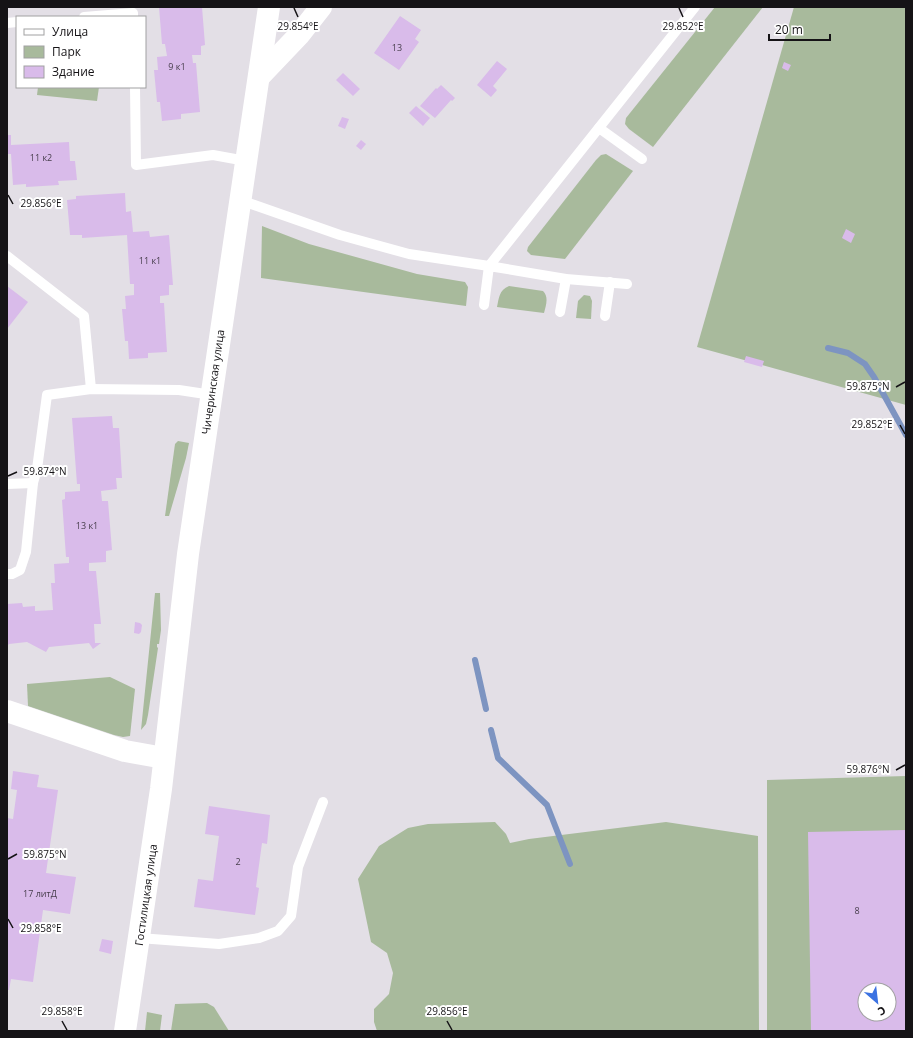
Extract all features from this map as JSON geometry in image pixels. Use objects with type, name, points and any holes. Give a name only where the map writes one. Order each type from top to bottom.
[{"type":"main road","name":"Чичеринская улица","points":[[164,758],[188,554],[269,7]]},
{"type":"main road","points":[[259,77],[299,35],[321,7]]},
{"type":"main road","points":[[7,711],[125,751],[164,758]]},
{"type":"main road","name":"Гостилицкая улица","points":[[125,1031],[164,758]]},
{"type":"lane","points":[[484,305],[490,266],[695,7]]},
{"type":"lane","points":[[96,16],[133,13],[133,16]]},
{"type":"lane","points":[[134,88],[136,165],[213,155],[246,161]]},
{"type":"lane","points":[[599,128],[642,159]]},
{"type":"lane","points":[[240,200],[340,235],[409,254],[566,279],[627,284]]},
{"type":"lane","points":[[7,256],[84,316],[91,389]]},
{"type":"lane","points":[[560,312],[566,279]]},
{"type":"lane","points":[[605,316],[610,282]]},
{"type":"lane","points":[[7,574],[12,574],[20,570],[26,552],[34,483],[47,395],[91,389],[179,390],[212,396]]},
{"type":"lane","points":[[7,484],[34,483]]},
{"type":"lane","points":[[139,938],[219,944],[260,938],[278,931],[291,916],[298,867],[323,802]]},
{"type":"green space","points":[[715,7],[763,7],[653,147],[629,129],[625,124],[626,118]]},
{"type":"green space","points":[[794,7],[906,7],[906,405],[697,347]]},
{"type":"green space","points":[[38,88],[99,88],[97,101],[37,95]]},
{"type":"green space","points":[[606,154],[633,171],[565,259],[531,255],[527,251],[528,247],[596,160],[601,155]]},
{"type":"green space","points":[[262,226],[309,244],[417,274],[465,282],[468,287],[466,306],[261,278]]},
{"type":"green space","points":[[509,286],[543,291],[546,296],[544,313],[497,307],[501,292]]},
{"type":"green space","points":[[584,295],[590,296],[592,301],[591,319],[576,318],[578,301]]},
{"type":"green space","points":[[178,441],[189,443],[169,516],[165,516],[175,444]]},
{"type":"green space","points":[[155,593],[160,593],[161,630],[159,644],[157,644],[158,648],[148,715],[146,724],[141,730]]},
{"type":"green space","points":[[110,677],[135,689],[130,736],[123,737],[114,735],[28,706],[27,684]]},
{"type":"green space","points":[[906,776],[906,1031],[767,1031],[767,780]]},
{"type":"green space","points":[[495,822],[506,834],[510,843],[529,839],[666,822],[758,836],[759,1031],[377,1031],[374,1022],[374,1009],[389,994],[393,973],[387,953],[371,942],[358,879],[379,846],[408,828],[428,824]]},
{"type":"green space","points":[[207,1003],[214,1007],[229,1031],[171,1031],[175,1004]]},
{"type":"green space","points":[[147,1012],[162,1015],[160,1031],[145,1031]]},
{"type":"building","points":[[159,7],[202,7],[205,45],[201,46],[201,55],[192,55],[193,63],[196,63],[200,112],[181,114],[181,119],[162,121],[160,102],[157,102],[154,70],[158,70],[157,57],[167,56],[165,44],[162,44]]},
{"type":"building","points":[[400,16],[421,30],[415,39],[419,42],[399,70],[374,53]]},
{"type":"building","points":[[497,61],[507,69],[493,86],[497,90],[491,97],[477,85]]},
{"type":"building","points":[[784,62],[791,65],[788,71],[782,68]]},
{"type":"building","points":[[343,73],[360,89],[353,96],[336,80]]},
{"type":"building","points":[[441,85],[455,98],[452,101],[451,100],[435,118],[420,106],[436,88],[437,89]]},
{"type":"building","points":[[416,106],[430,118],[423,126],[409,113]]},
{"type":"building","points":[[342,117],[349,119],[345,129],[338,126]]},
{"type":"building","points":[[7,135],[11,135],[11,145],[69,142],[70,161],[75,161],[77,180],[58,181],[59,185],[26,187],[26,184],[13,185],[11,154],[7,154]]},
{"type":"building","points":[[361,140],[366,144],[361,150],[356,146]]},
{"type":"building","points":[[125,193],[126,212],[131,211],[133,232],[149,231],[150,237],[169,235],[173,285],[169,285],[169,295],[160,296],[160,303],[164,303],[167,352],[148,353],[148,358],[129,359],[128,341],[125,341],[122,309],[126,309],[125,296],[134,295],[134,284],[130,284],[127,235],[82,238],[82,235],[70,235],[67,200],[76,199],[76,196]]},
{"type":"building","points":[[846,229],[855,234],[851,243],[842,238]]},
{"type":"building","points":[[7,286],[28,302],[7,329]]},
{"type":"building","points":[[746,356],[764,361],[762,367],[744,362]]},
{"type":"building","points":[[112,416],[113,428],[119,428],[122,478],[116,478],[117,489],[101,491],[102,501],[108,501],[112,550],[106,551],[106,562],[89,563],[89,571],[96,571],[101,624],[94,624],[95,643],[101,643],[93,649],[89,643],[49,647],[46,652],[27,642],[9,644],[7,646],[7,604],[22,603],[23,607],[35,606],[35,611],[53,610],[51,583],[55,583],[54,564],[69,563],[69,557],[66,557],[62,500],[65,499],[65,492],[80,491],[80,484],[77,484],[72,418]]},
{"type":"building","points":[[135,622],[142,625],[141,632],[139,634],[134,633]]},
{"type":"building","points":[[13,771],[39,775],[37,787],[58,790],[46,873],[76,877],[70,914],[43,910],[33,982],[11,979],[9,990],[7,990],[7,818],[13,819],[17,790],[11,789]]},
{"type":"building","points":[[209,806],[270,815],[267,844],[262,843],[256,887],[259,888],[255,915],[194,907],[198,879],[213,881],[219,836],[205,834]]},
{"type":"building","points":[[906,830],[906,1031],[811,1031],[808,832]]},
{"type":"building","points":[[102,939],[113,941],[111,954],[99,951]]},
{"type":"waterway","points":[[828,348],[848,353],[865,364],[874,377],[906,435]]},
{"type":"waterway","points":[[475,660],[486,709]]},
{"type":"waterway","points":[[491,730],[498,758],[547,805],[570,864]]}]
